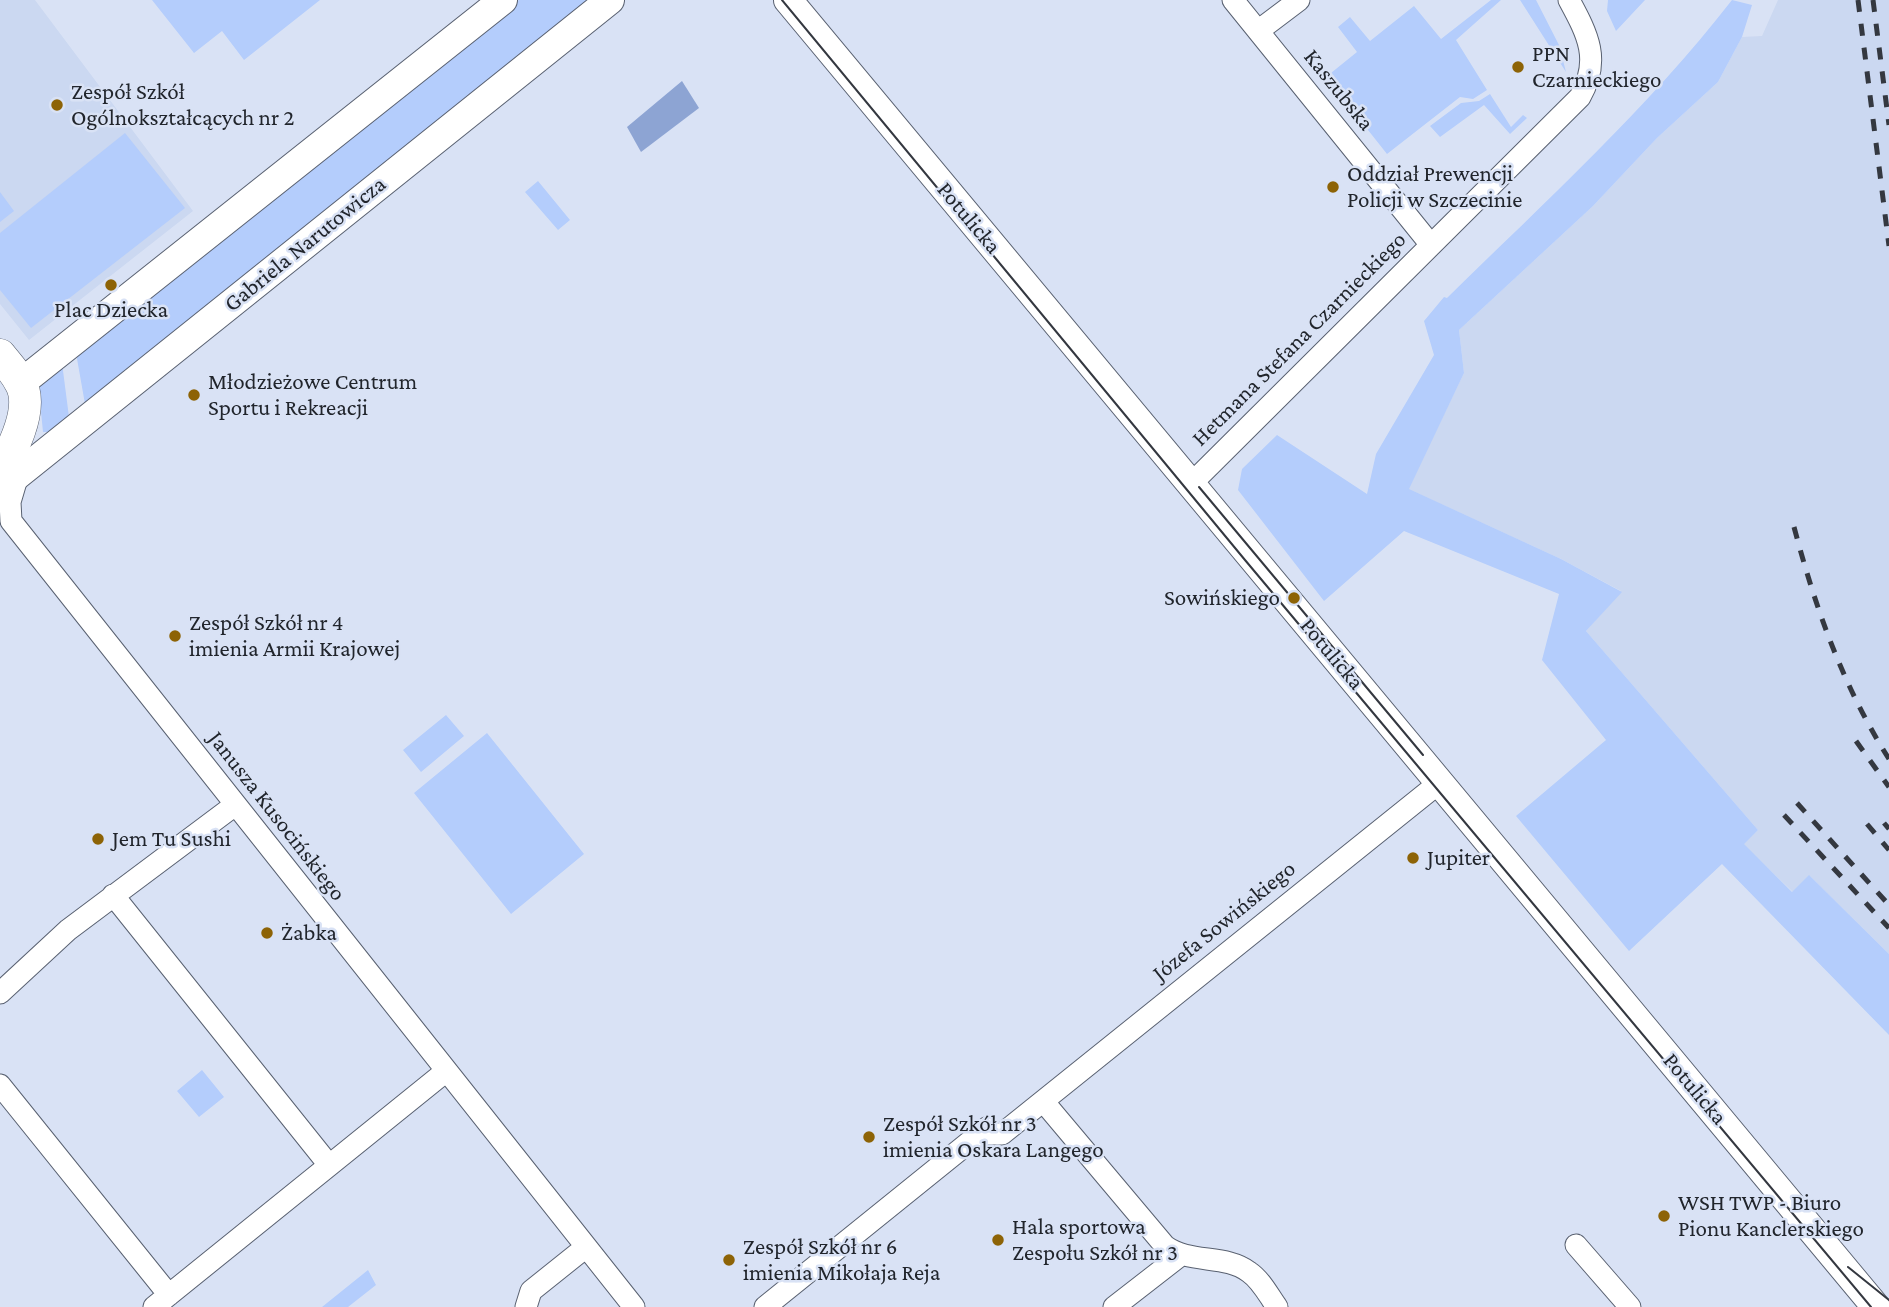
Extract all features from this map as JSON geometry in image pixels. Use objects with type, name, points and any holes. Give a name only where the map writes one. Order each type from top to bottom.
[{"type":"main road","points":[[0,355],[11,392],[22,415],[6,479]]},
{"type":"street","points":[[11,392],[503,0]]},
{"type":"street","name":"Gabriela Narutowicza","points":[[6,479],[610,0]]},
{"type":"street","name":"Potulicka","points":[[788,0],[1876,1307]]},
{"type":"street","name":"Kaszubska","points":[[1233,0],[1431,245]]},
{"type":"street","points":[[1258,32],[1298,0]]},
{"type":"street","name":"Hetmana Stefana Czarnieckiego","points":[[1191,484],[1580,97],[1591,71],[1592,59],[1589,44],[1569,0]]},
{"type":"street","name":"Janusza Kusocińskiego","points":[[6,479],[10,502],[5,520],[634,1307]]},
{"type":"street","name":"Józefa Sowińskiego","points":[[765,1307],[1022,1100],[1043,1101],[1438,783]]},
{"type":"street","points":[[0,993],[68,930],[235,805]]},
{"type":"street","points":[[113,895],[329,1165]]},
{"type":"street","points":[[0,1086],[162,1301],[445,1072]]},
{"type":"street","points":[[1043,1101],[1157,1238],[1181,1255],[1245,1269],[1277,1307]]},
{"type":"street","points":[[1576,1245],[1630,1307]]},
{"type":"street","points":[[526,1307],[531,1291],[586,1247]]},
{"type":"street","points":[[1114,1307],[1181,1255]]},
{"type":"shaded area","name":"Zespół Szkół Ogólnokształcących nr 2","points":[[0,0],[35,0],[193,211],[29,340],[0,304]]},
{"type":"shaded area","points":[[152,0],[320,0],[244,60],[222,31],[194,53]]},
{"type":"shaded area","points":[[519,0],[592,0],[85,404],[76,353]]},
{"type":"shaded area","points":[[1491,0],[1501,0],[1456,40],[1487,90],[1473,99],[1460,97],[1387,154],[1326,77],[1357,52],[1338,27],[1350,17],[1370,41],[1414,6],[1441,39]]},
{"type":"shaded area","points":[[1520,0],[1536,0],[1559,45],[1566,72]]},
{"type":"shaded area","points":[[1608,0],[1645,0],[1616,31],[1607,11]]},
{"type":"shaded area","points":[[1732,0],[1752,5],[1742,37],[1718,82],[1657,138],[1593,206],[1459,330],[1464,373],[1409,489],[1561,559],[1622,592],[1586,631],[1758,830],[1744,844],[1792,892],[1809,875],[1889,954],[1889,1035],[1722,864],[1629,951],[1516,816],[1606,740],[1542,660],[1559,594],[1404,531],[1324,601],[1238,490],[1242,469],[1277,435],[1367,494],[1376,454],[1434,355],[1424,321],[1444,297],[1447,298],[1631,116],[1700,40]]},
{"type":"shaded area","points":[[1778,0],[1889,0],[1889,954],[1810,876],[1793,892],[1743,844],[1758,830],[1586,631],[1621,591],[1561,559],[1408,489],[1464,373],[1459,330],[1593,206],[1657,138],[1718,82],[1742,37],[1762,36]]},
{"type":"shaded area","points":[[682,81],[699,108],[641,152],[627,127]]},
{"type":"shaded area","points":[[1490,94],[1511,127],[1523,115],[1527,118],[1510,134],[1484,105],[1440,137],[1430,126],[1461,103],[1479,101]]},
{"type":"shaded area","points":[[125,133],[185,208],[31,328],[0,290],[0,233]]},
{"type":"shaded area","points":[[538,181],[570,220],[558,230],[525,192]]},
{"type":"shaded area","points":[[0,192],[14,211],[0,222]]},
{"type":"shaded area","points":[[62,363],[69,417],[48,432],[43,432],[38,382]]},
{"type":"shaded area","points":[[446,715],[464,736],[421,772],[403,750]]},
{"type":"shaded area","points":[[487,733],[584,854],[511,914],[414,793]]},
{"type":"shaded area","points":[[202,1070],[224,1097],[199,1117],[177,1091]]},
{"type":"shaded area","points":[[368,1270],[376,1285],[348,1307],[322,1307]]},
{"type":"tram line","points":[[782,0],[1245,560],[1871,1307]]},
{"type":"tram line","points":[[1199,487],[1423,755]]},
{"type":"tram line","points":[[1848,1267],[1889,1300]]},
{"type":"railway","points":[[1858,0],[1889,246]]},
{"type":"railway","points":[[1873,0],[1889,125]]},
{"type":"railway","points":[[1794,527],[1832,647],[1858,704],[1889,759]]},
{"type":"railway","points":[[1856,741],[1889,787]]},
{"type":"railway","points":[[1797,803],[1889,905]]},
{"type":"railway","points":[[1784,815],[1889,928]]},
{"type":"railway","points":[[1884,823],[1889,829]]},
{"type":"railway","points":[[1867,824],[1889,850]]},
{"type":"place","name":"PPN Czarnieckiego","points":[[1518,67]]},
{"type":"place","name":"Zespół Szkół Ogólnokształcących nr 2","points":[[57,105]]},
{"type":"place","name":"Oddział Prewencji Policji w Szczecinie","points":[[1333,187]]},
{"type":"place","name":"Plac Dziecka","points":[[111,285]]},
{"type":"place","name":"Młodzieżowe Centrum Sportu i Rekreacji","points":[[194,395]]},
{"type":"place","name":"Sowińskiego","points":[[1294,598]]},
{"type":"place","name":"Zespół Szkół nr 4 imienia Armii Krajowej","points":[[175,636]]},
{"type":"place","name":"Jem Tu Sushi","points":[[98,839]]},
{"type":"place","name":"Jupiter","points":[[1413,858]]},
{"type":"place","name":"Żabka","points":[[267,933]]},
{"type":"place","name":"Zespół Szkół nr 3 imienia Oskara Langego","points":[[869,1137]]},
{"type":"place","name":"WSH TWP - Biuro Pionu Kanclerskiego","points":[[1664,1216]]},
{"type":"place","name":"Hala sportowa Zespołu Szkół nr 3","points":[[998,1240]]},
{"type":"place","name":"Zespół Szkół nr 6 imienia Mikołaja Reja","points":[[729,1260]]}]
